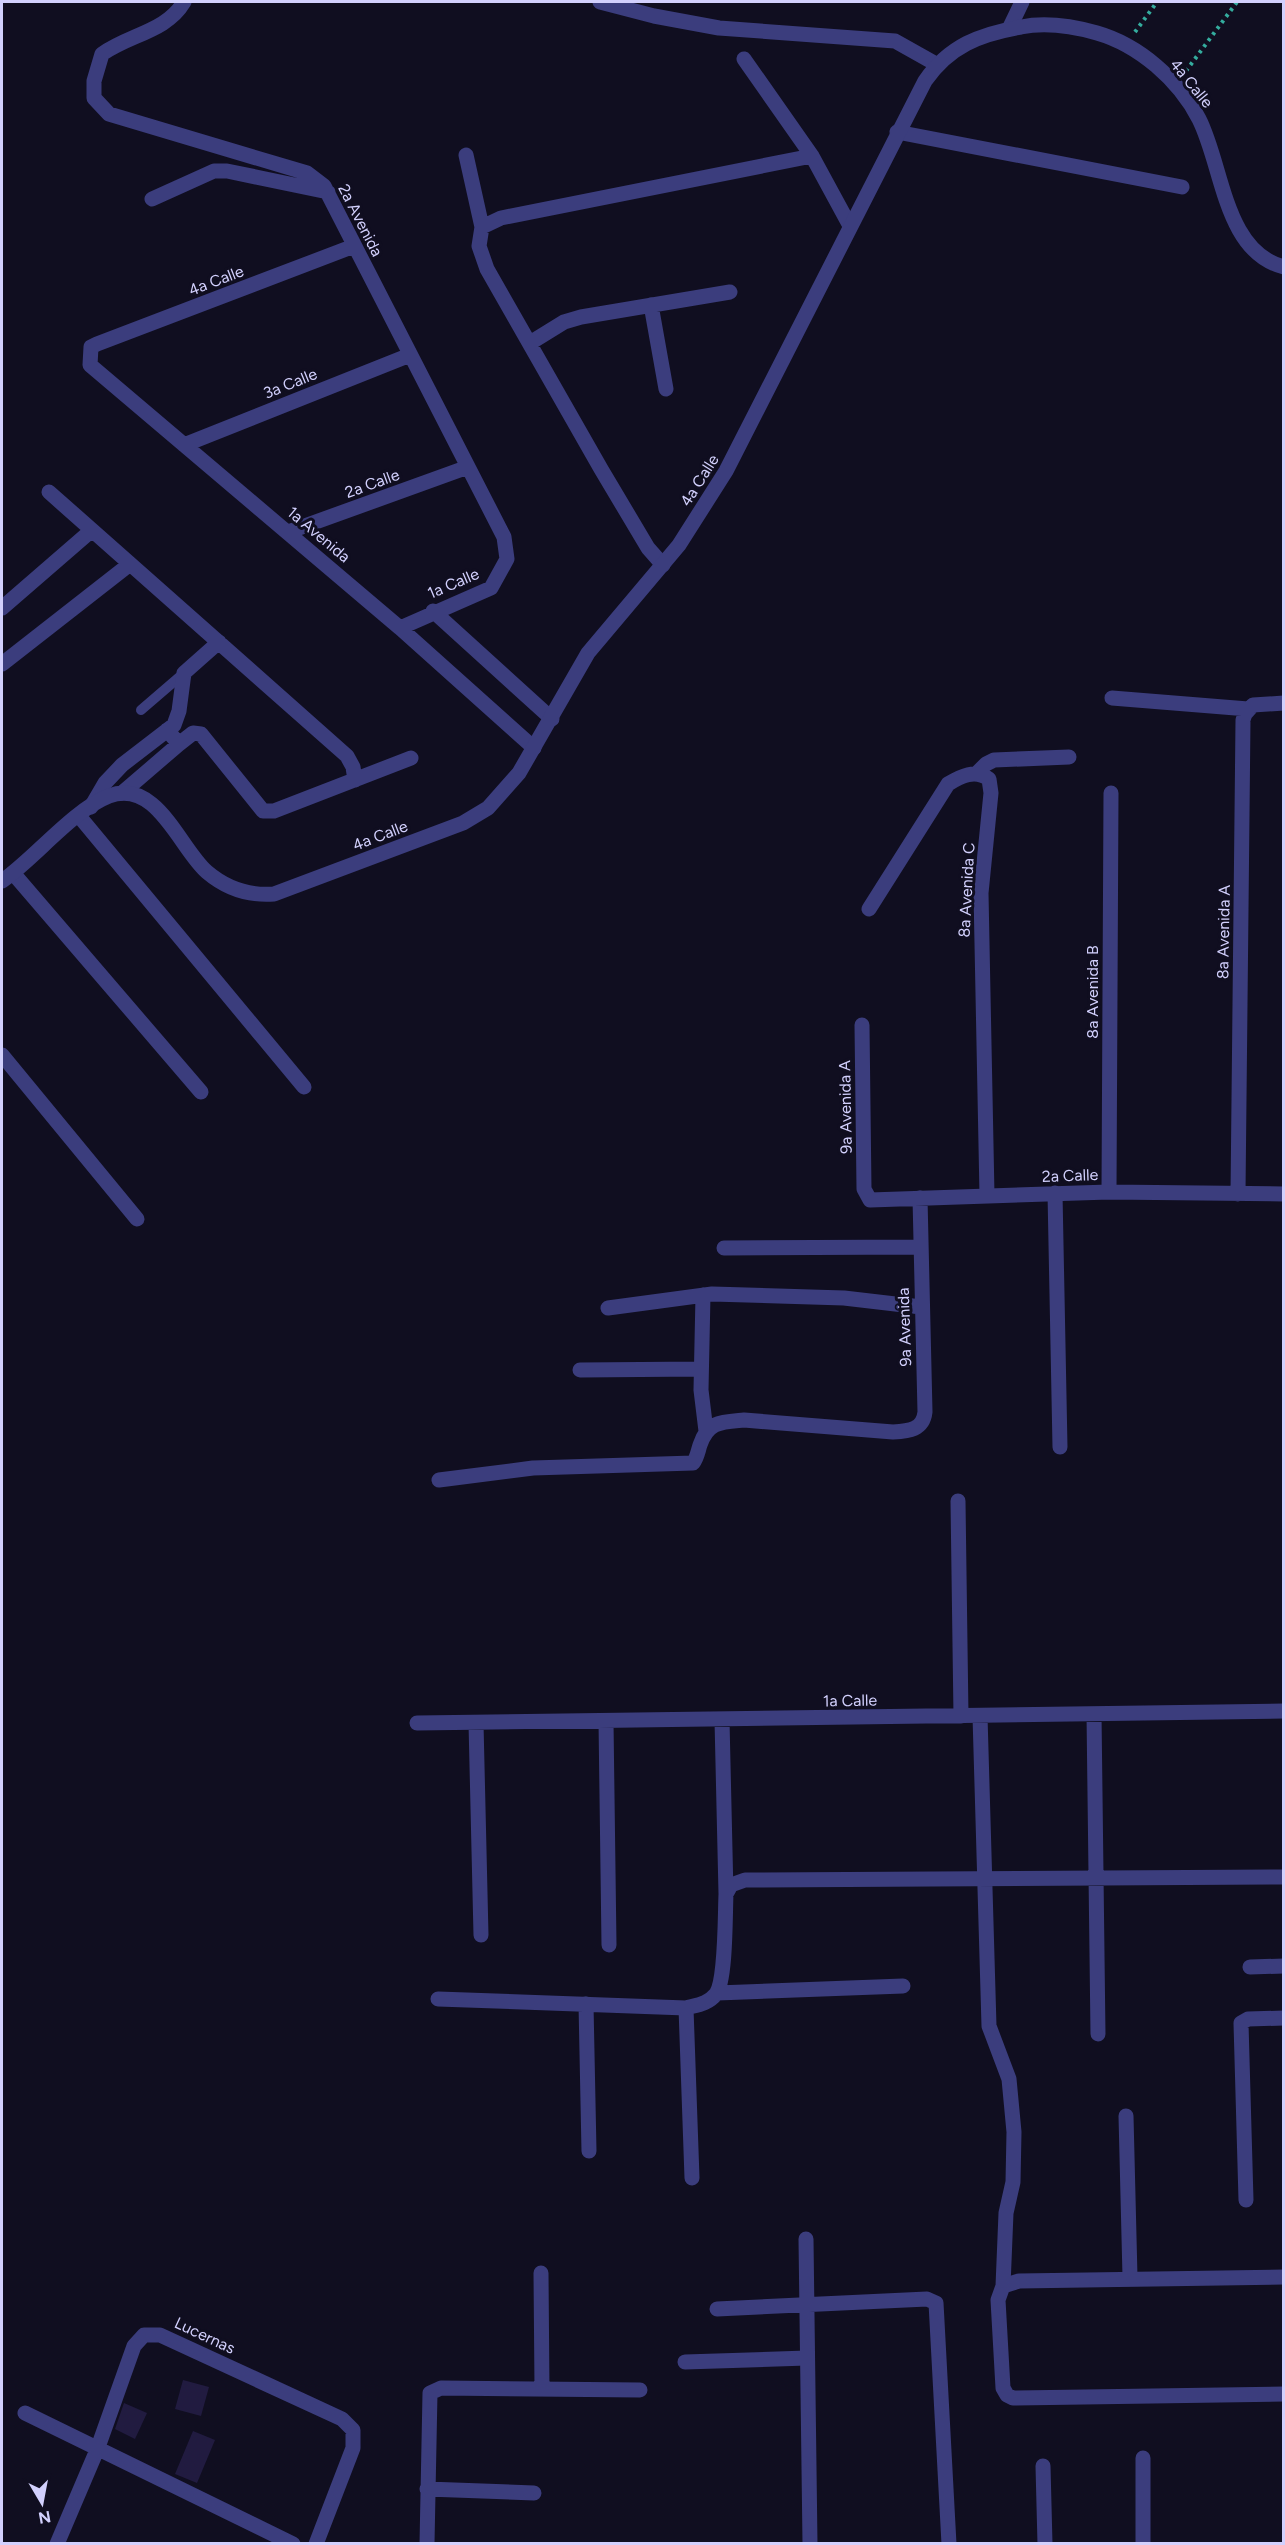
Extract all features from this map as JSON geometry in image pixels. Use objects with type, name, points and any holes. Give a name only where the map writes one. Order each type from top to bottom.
[{"type":"street","name":"2a Avenida","points":[[184,2],[172,18],[160,26],[102,54],[93,88],[94,98],[109,114],[307,173],[324,186],[504,537],[507,559]]},
{"type":"street","points":[[600,2],[654,16],[719,28],[895,41],[936,64]]},
{"type":"street","points":[[1009,29],[1022,2]]},
{"type":"street","name":"4a Calle","points":[[122,793],[137,796],[153,804],[205,871],[225,885],[250,894],[274,894],[463,823],[488,808],[519,772],[552,719],[588,653],[663,566],[744,440],[897,132],[936,64],[954,49],[978,36],[1033,24],[1073,27],[1118,41],[1153,64],[1165,75],[1198,117],[1220,173],[1237,228],[1254,253],[1284,267]]},
{"type":"street","points":[[744,59],[812,156],[850,226]]},
{"type":"street","points":[[897,132],[1182,187]]},
{"type":"street","points":[[466,155],[482,227],[479,246],[487,269],[601,469],[648,548],[663,566]]},
{"type":"street","points":[[482,227],[501,218],[812,156]]},
{"type":"street","points":[[152,199],[214,171],[227,171],[328,192]]},
{"type":"street","name":"4a Calle","points":[[91,347],[354,246]]},
{"type":"street","points":[[530,343],[564,321],[730,292]]},
{"type":"street","points":[[651,304],[666,389]]},
{"type":"street","name":"1a Avenida","points":[[91,347],[90,365],[400,628],[534,748]]},
{"type":"street","name":"3a Calle","points":[[184,445],[410,355]]},
{"type":"street","name":"2a Calle","points":[[288,532],[468,467]]},
{"type":"street","points":[[50,492],[347,756],[353,767],[355,780]]},
{"type":"street","points":[[2,608],[92,530]]},
{"type":"street","name":"1a Calle","points":[[400,628],[433,611],[474,597],[491,588],[507,559]]},
{"type":"street","points":[[2,664],[130,564]]},
{"type":"street","points":[[433,611],[552,719]]},
{"type":"street","points":[[85,812],[105,783],[122,765],[174,725],[179,711],[184,673],[219,642]]},
{"type":"street","points":[[1112,698],[1248,709],[1258,703],[1284,703]]},
{"type":"street","name":"8a Avenida A","points":[[1238,1194],[1243,720],[1248,709]]},
{"type":"street","points":[[167,730],[179,744]]},
{"type":"street","points":[[201,1092],[7,877],[85,812],[109,796],[122,793],[193,733],[201,734],[263,811],[274,811],[411,758]]},
{"type":"street","points":[[869,909],[948,784],[964,775],[977,773],[994,760],[1070,757]]},
{"type":"street","name":"8a Avenida C","points":[[977,773],[989,779],[991,793],[981,893],[987,1195]]},
{"type":"street","name":"8a Avenida B","points":[[1109,1192],[1112,793]]},
{"type":"street","points":[[85,812],[304,1087]]},
{"type":"street","name":"9a Avenida A","points":[[861,1025],[864,1189]]},
{"type":"street","points":[[2,1055],[137,1219]]},
{"type":"street","name":"2a Calle","points":[[864,1189],[870,1200],[1109,1192],[1284,1194]]},
{"type":"street","points":[[1055,1193],[1060,1447]]},
{"type":"street","name":"9a Avenida","points":[[706,1431],[720,1422],[744,1420],[893,1432],[915,1428],[924,1419],[920,1198]]},
{"type":"street","points":[[724,1248],[920,1246]]},
{"type":"street","points":[[608,1308],[703,1295],[781,1294],[921,1307]]},
{"type":"street","points":[[439,1480],[533,1467],[693,1463],[706,1431],[702,1407],[701,1370],[703,1295]]},
{"type":"street","points":[[580,1370],[701,1370]]},
{"type":"street","points":[[958,1500],[961,1716]]},
{"type":"street","name":"1a Calle","points":[[417,1723],[1284,1711]]},
{"type":"street","points":[[1094,1714],[1098,2034]]},
{"type":"street","points":[[980,1716],[988,2026],[1009,2079],[1014,2132],[1013,2182],[1006,2213],[1004,2286],[998,2300],[1003,2388],[1007,2396],[1013,2398],[1284,2394]]},
{"type":"street","points":[[438,1999],[686,2008],[707,2002],[717,1993],[721,1975],[726,1894],[722,1720]]},
{"type":"street","points":[[606,1721],[609,1945]]},
{"type":"street","points":[[476,1723],[481,1935]]},
{"type":"street","points":[[726,1894],[731,1885],[765,1878],[1284,1877]]},
{"type":"street","points":[[1250,1967],[1284,1966]]},
{"type":"street","points":[[717,1993],[903,1986]]},
{"type":"street","points":[[586,2004],[589,2151]]},
{"type":"street","points":[[686,2008],[692,2178]]},
{"type":"street","points":[[1246,2200],[1241,2023],[1253,2018],[1284,2018]]},
{"type":"street","points":[[1126,2116],[1130,2277]]},
{"type":"street","points":[[806,2239],[810,2544]]},
{"type":"street","points":[[541,2273],[542,2389]]},
{"type":"street","points":[[1004,2286],[1019,2281],[1130,2277],[1284,2277]]},
{"type":"street","points":[[717,2309],[927,2299],[936,2303],[949,2544]]},
{"type":"street","name":"Lucernas","points":[[57,2544],[97,2450],[134,2346],[144,2335],[160,2335],[342,2419],[353,2430],[353,2448],[316,2544]]},
{"type":"street","points":[[685,2361],[807,2358]]},
{"type":"street","points":[[427,2544],[430,2392],[441,2388],[639,2390]]},
{"type":"street","points":[[25,2413],[293,2544]]},
{"type":"street","points":[[1143,2458],[1143,2544]]},
{"type":"street","points":[[1043,2466],[1045,2544]]},
{"type":"street","points":[[428,2488],[534,2493]]},
{"type":"lane","points":[[141,710],[184,673]]},
{"type":"path","points":[[1141,23],[1157,2]]},
{"type":"path","points":[[1194,62],[1237,2]]},
{"type":"building","points":[[183,2380],[209,2387],[201,2416],[175,2409]]},
{"type":"building","points":[[124,2403],[147,2413],[135,2439],[115,2429]]},
{"type":"building","points":[[193,2431],[215,2440],[197,2483],[175,2474]]}]
